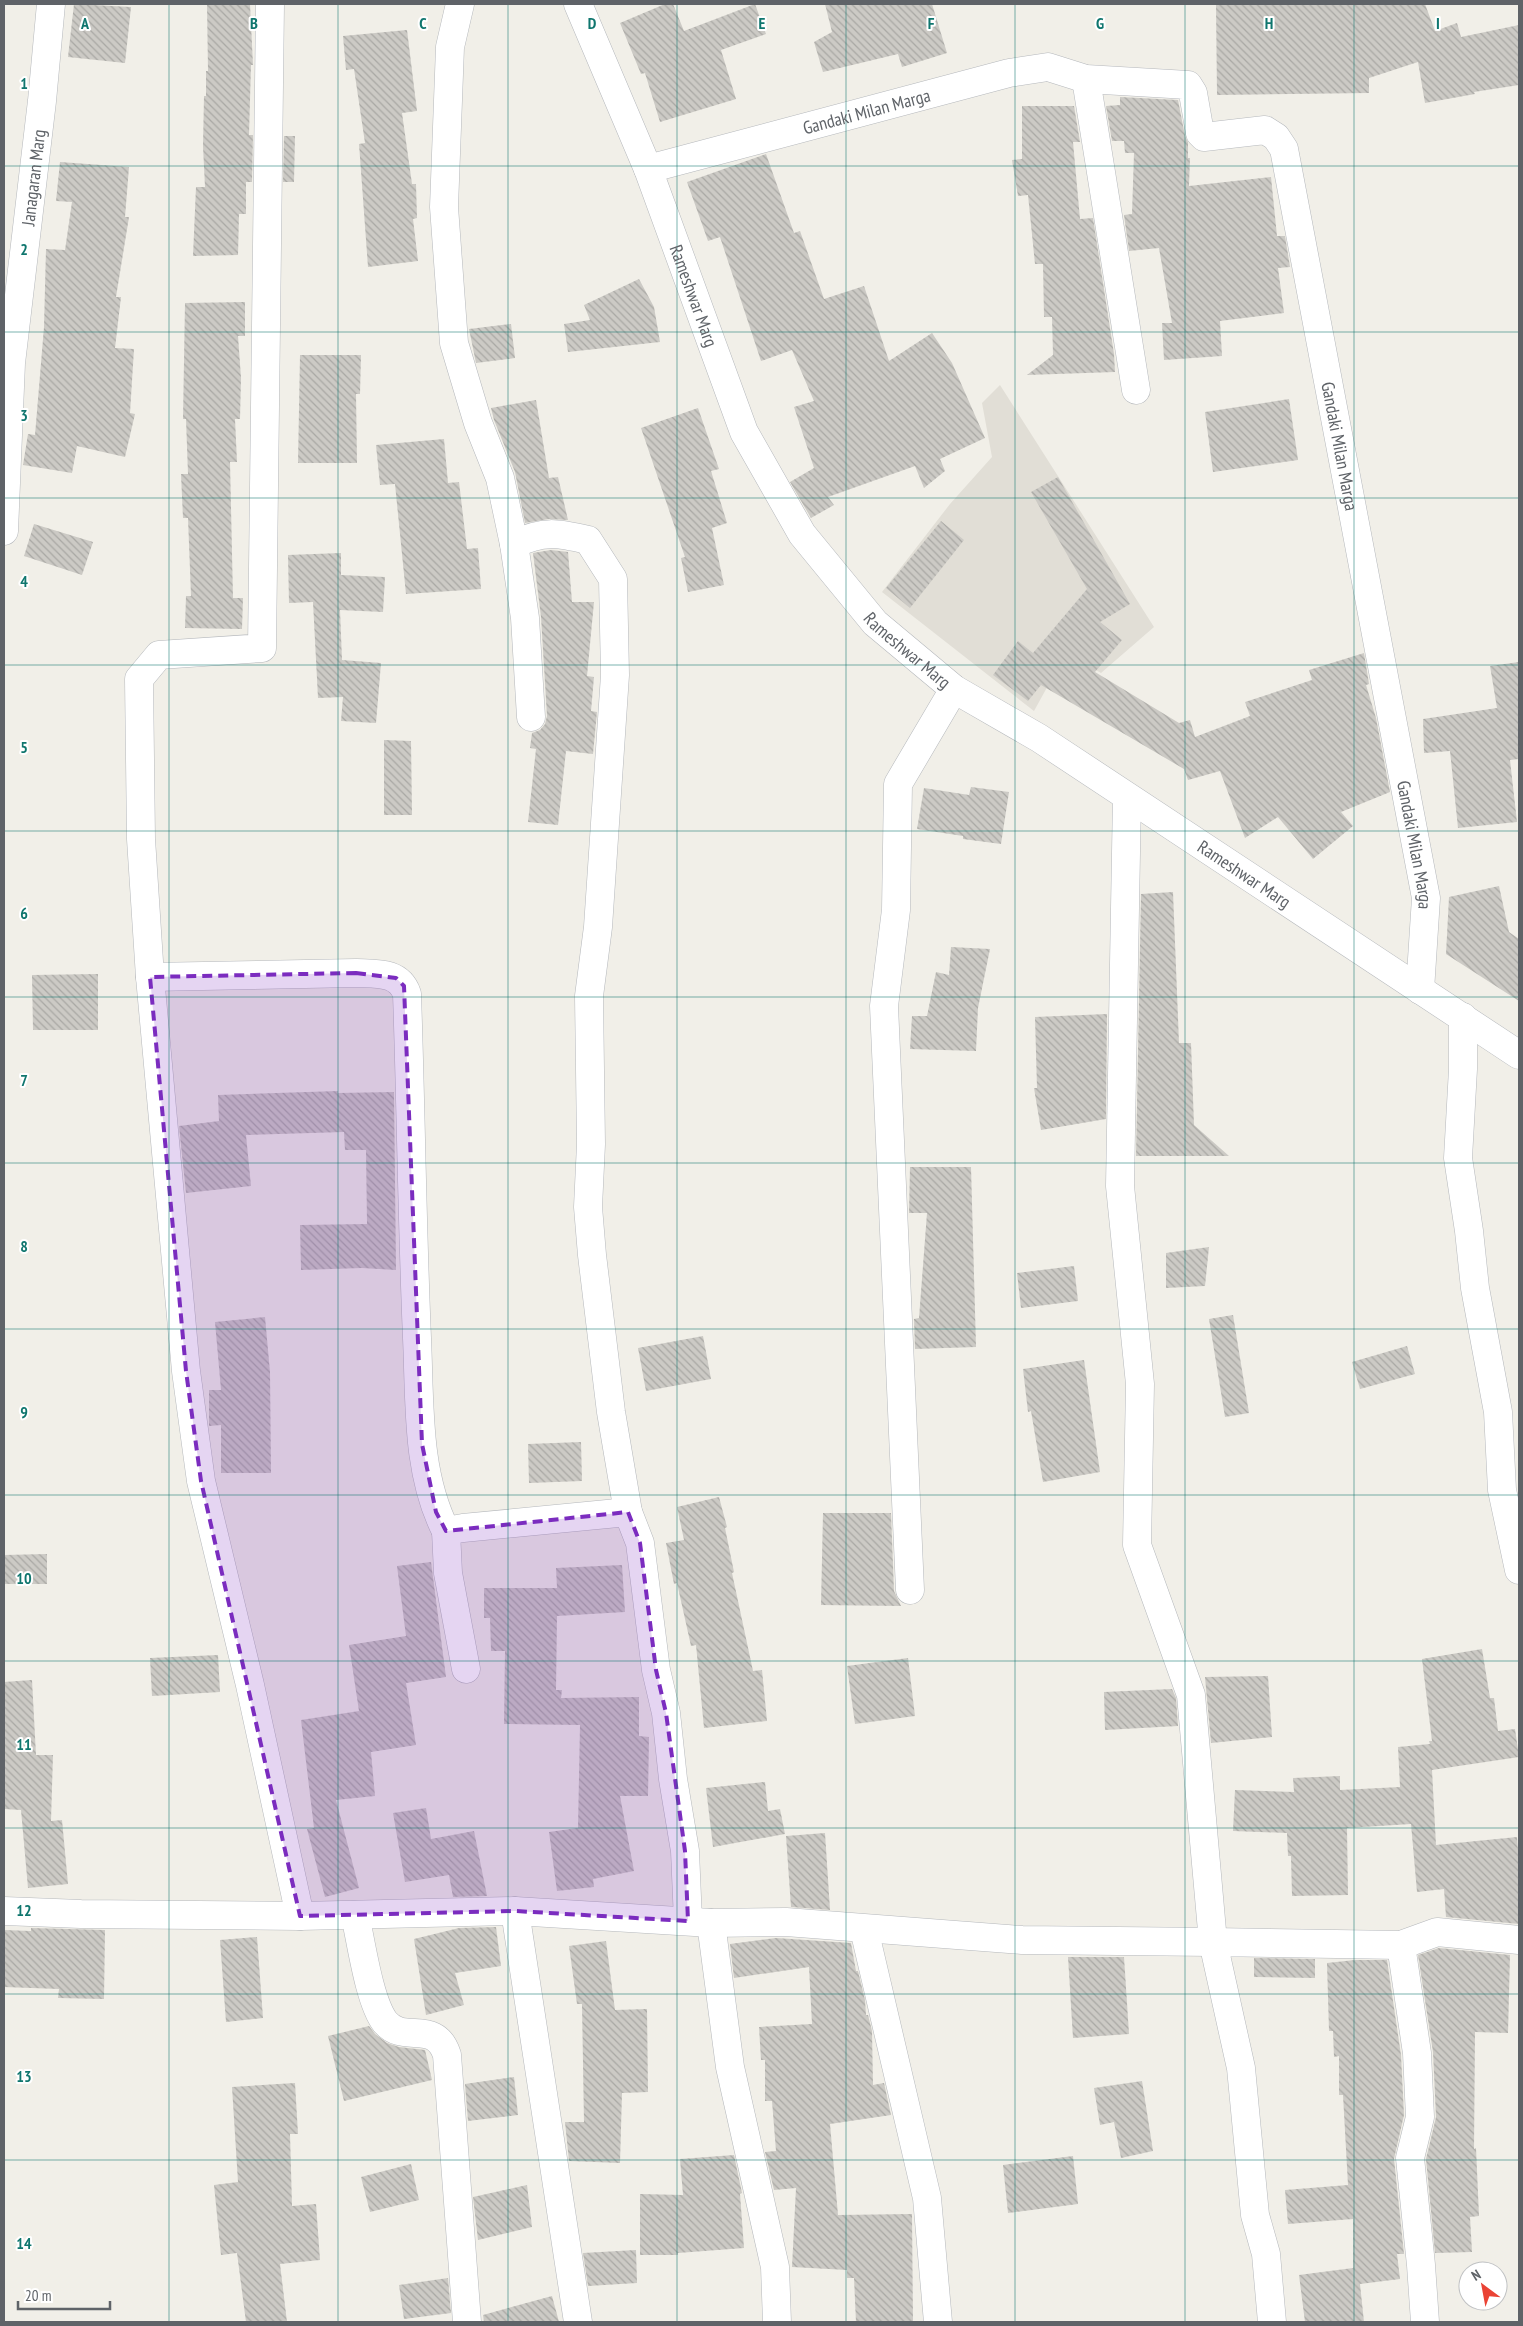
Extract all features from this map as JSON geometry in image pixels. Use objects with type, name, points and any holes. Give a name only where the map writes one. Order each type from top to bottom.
[{"type":"street","name":"Janagaran Marg","points":[[4,531],[11,363],[42,101],[51,4]]},
{"type":"street","points":[[270,4],[262,648],[159,655],[139,679],[141,839],[150,977],[186,1371],[201,1482],[250,1685],[300,1916]]},
{"type":"street","points":[[460,4],[450,48],[444,207],[454,343],[478,423],[500,478],[514,544],[525,618],[531,717]]},
{"type":"street","name":"Rameshwar Marg","points":[[578,4],[648,169],[744,432],[802,534],[875,623],[954,689],[1039,738],[1519,1055]]},
{"type":"street","name":"Gandaki Milan Marga","points":[[648,169],[1010,73],[1048,67],[1086,79],[1188,85],[1191,88],[1200,133],[1204,138],[1265,130],[1276,137],[1284,149],[1426,898],[1420,990]]},
{"type":"street","points":[[1086,79],[1136,390]]},
{"type":"street","points":[[514,544],[530,536],[555,532],[588,540],[613,579],[615,675],[598,927],[589,996],[591,1144],[588,1207],[592,1255],[611,1412],[628,1512],[640,1543],[656,1670],[666,1713],[673,1780],[685,1851],[730,2067],[775,2267],[777,2322]]},
{"type":"street","points":[[910,1590],[884,1006],[896,910],[898,784],[954,689]]},
{"type":"street","points":[[1128,797],[1120,1186],[1140,1384],[1138,1545],[1191,1695],[1213,1942],[1242,2068],[1255,2215],[1266,2254],[1272,2322]]},
{"type":"street","points":[[150,977],[364,974],[396,978],[404,986],[407,994],[410,1068],[416,1308],[422,1444],[434,1506],[446,1531],[448,1573],[466,1669]]},
{"type":"street","points":[[1463,1017],[1463,1079],[1458,1158],[1475,1288],[1498,1412],[1502,1490],[1515,1525],[1519,1570]]},
{"type":"street","points":[[446,1531],[628,1512]]},
{"type":"street","points":[[4,1911],[82,1914],[300,1916],[515,1911],[700,1922],[786,1922],[1022,1940],[1401,1945],[1437,1932],[1519,1940]]},
{"type":"street","points":[[515,1911],[578,2322]]},
{"type":"street","points":[[355,1914],[375,2002],[384,2021],[391,2028],[398,2031],[433,2035],[441,2042],[447,2055],[467,2322]]},
{"type":"street","points":[[864,1929],[927,2198],[938,2322]]},
{"type":"street","points":[[1401,1945],[1417,2052],[1420,2117],[1410,2158],[1425,2322]]},
{"type":"highlighted area","points":[[356,973],[396,978],[404,986],[422,1444],[436,1512],[446,1531],[628,1512],[640,1543],[656,1670],[666,1713],[685,1851],[688,1921],[515,1911],[300,1916],[201,1481],[186,1371],[150,977]]},
{"type":"shaded area","points":[[1000,385],[1154,627],[1101,673],[1066,653],[1034,711],[882,592],[950,504],[992,457],[982,403]]},
{"type":"building","points":[[74,4],[131,7],[125,63],[68,57]]},
{"type":"building","points":[[207,4],[250,4],[253,65],[251,65],[249,135],[253,135],[252,182],[246,182],[246,214],[239,214],[238,255],[193,256],[196,187],[205,187],[203,146],[204,96],[206,96],[206,71],[208,71]]},
{"type":"building","points":[[665,4],[673,4],[684,31],[755,4],[766,34],[721,50],[736,99],[660,122],[645,73],[641,74],[620,23]]},
{"type":"building","points":[[825,4],[932,4],[947,53],[902,67],[898,54],[823,72],[814,42],[832,32]]},
{"type":"building","points":[[1216,4],[1425,4],[1435,31],[1457,23],[1461,37],[1519,25],[1519,85],[1474,92],[1475,94],[1425,103],[1418,62],[1369,78],[1369,93],[1217,95]]},
{"type":"building","points":[[407,30],[417,111],[402,113],[412,184],[416,184],[417,218],[413,219],[418,261],[368,267],[359,144],[365,143],[354,69],[346,70],[343,36]]},
{"type":"building","points":[[1120,97],[1178,100],[1185,136],[1188,142],[1188,158],[1190,158],[1189,186],[1271,177],[1277,236],[1285,236],[1290,267],[1278,268],[1284,313],[1220,321],[1222,356],[1164,360],[1162,323],[1172,323],[1159,248],[1129,251],[1124,215],[1132,214],[1134,153],[1125,153],[1124,141],[1112,141],[1106,106],[1120,105]]},
{"type":"building","points":[[1022,106],[1074,106],[1080,142],[1073,142],[1080,219],[1093,218],[1114,354],[1115,372],[1027,375],[1053,355],[1052,317],[1044,317],[1043,264],[1035,264],[1028,195],[1018,196],[1012,160],[1022,159]]},
{"type":"building","points":[[284,136],[295,136],[294,182],[283,182]]},
{"type":"building","points":[[766,154],[794,233],[800,231],[824,299],[864,286],[889,361],[932,333],[952,363],[985,438],[940,459],[945,471],[924,488],[915,466],[828,497],[834,505],[811,518],[790,482],[814,468],[794,407],[814,401],[792,350],[761,361],[720,237],[708,241],[687,182]]},
{"type":"building","points":[[60,162],[129,167],[125,217],[129,217],[116,297],[121,297],[115,348],[134,349],[130,413],[135,414],[125,457],[77,446],[72,473],[23,465],[28,434],[35,435],[44,327],[46,249],[65,250],[72,202],[56,201]]},
{"type":"building","points":[[639,279],[654,307],[660,342],[568,352],[564,324],[590,320],[584,305]]},
{"type":"building","points":[[245,302],[245,336],[238,336],[241,378],[240,419],[235,419],[237,462],[230,462],[233,598],[243,598],[242,629],[185,628],[186,596],[191,596],[188,518],[183,518],[181,474],[188,474],[186,419],[183,419],[185,303]]},
{"type":"building","points":[[511,324],[515,358],[476,363],[469,329]]},
{"type":"building","points":[[300,355],[361,355],[360,394],[356,394],[357,463],[298,463]]},
{"type":"building","points":[[1289,399],[1298,460],[1213,472],[1205,412]]},
{"type":"building","points":[[536,400],[549,478],[558,477],[568,520],[549,519],[525,523],[515,472],[494,420],[491,408]]},
{"type":"building","points":[[698,408],[719,469],[711,471],[727,523],[712,528],[724,585],[688,592],[681,558],[685,557],[641,428]]},
{"type":"building","points":[[444,439],[448,483],[459,482],[467,549],[478,548],[481,589],[406,594],[395,484],[380,485],[376,445]]},
{"type":"building","points":[[1058,477],[1130,604],[1100,622],[1122,640],[1095,672],[1179,723],[1190,720],[1195,737],[1250,716],[1245,702],[1312,680],[1309,670],[1364,653],[1369,684],[1366,685],[1376,718],[1390,792],[1341,812],[1353,826],[1313,859],[1278,817],[1245,838],[1220,771],[1188,780],[1184,769],[1041,685],[1028,701],[993,675],[1018,641],[1033,653],[1087,589],[1031,492]]},
{"type":"building","points":[[941,521],[964,540],[910,608],[886,588]]},
{"type":"building","points":[[34,524],[93,542],[82,575],[24,556]]},
{"type":"building","points":[[551,550],[568,552],[572,602],[594,602],[587,676],[594,677],[591,711],[597,712],[593,754],[566,751],[558,825],[528,822],[536,749],[530,748],[532,733],[540,730],[545,724],[547,716],[541,617],[533,553]]},
{"type":"building","points":[[341,553],[341,575],[385,577],[383,612],[340,610],[342,660],[381,663],[376,723],[341,721],[343,697],[318,698],[313,602],[289,603],[288,555]]},
{"type":"building","points":[[1519,662],[1519,759],[1510,760],[1517,822],[1458,828],[1450,751],[1424,753],[1423,719],[1497,708],[1490,666]]},
{"type":"building","points":[[384,740],[411,741],[412,815],[384,815]]},
{"type":"building","points":[[971,787],[1009,792],[1001,844],[963,839],[963,836],[917,829],[924,788],[969,795]]},
{"type":"building","points":[[1499,886],[1509,932],[1519,939],[1519,1001],[1446,954],[1449,897]]},
{"type":"building","points":[[1173,892],[1179,1043],[1191,1043],[1194,1125],[1229,1156],[1136,1156],[1141,894]]},
{"type":"building","points":[[951,947],[990,949],[978,1008],[976,1051],[910,1049],[912,1016],[927,1016],[936,972],[949,975]]},
{"type":"building","points":[[98,974],[98,1030],[33,1030],[32,975]]},
{"type":"building","points":[[1107,1014],[1106,1119],[1041,1130],[1034,1088],[1037,1088],[1035,1017]]},
{"type":"building","points":[[338,1091],[338,1093],[394,1092],[396,1270],[362,1268],[301,1270],[300,1225],[367,1224],[366,1150],[345,1150],[344,1132],[246,1135],[251,1186],[186,1193],[179,1126],[219,1121],[218,1095]]},
{"type":"building","points":[[910,1167],[971,1167],[976,1347],[915,1349],[914,1319],[919,1318],[927,1213],[909,1213]]},
{"type":"building","points":[[1209,1247],[1205,1286],[1166,1288],[1166,1253]]},
{"type":"building","points":[[1074,1266],[1078,1301],[1021,1308],[1017,1273]]},
{"type":"building","points":[[1233,1315],[1249,1413],[1225,1417],[1209,1319]]},
{"type":"building","points":[[265,1317],[270,1372],[271,1473],[221,1473],[221,1425],[209,1426],[209,1390],[221,1390],[215,1322]]},
{"type":"building","points":[[703,1336],[711,1379],[646,1391],[638,1348]]},
{"type":"building","points":[[1407,1346],[1415,1374],[1360,1389],[1352,1362]]},
{"type":"building","points":[[1084,1360],[1100,1472],[1043,1482],[1031,1411],[1028,1412],[1023,1369]]},
{"type":"building","points":[[581,1442],[582,1481],[529,1483],[528,1444]]},
{"type":"building","points":[[719,1497],[727,1527],[725,1528],[734,1572],[732,1573],[753,1671],[762,1670],[767,1721],[704,1728],[696,1645],[691,1646],[677,1583],[674,1584],[666,1543],[684,1540],[677,1507]]},
{"type":"building","points":[[823,1513],[891,1513],[894,1591],[901,1606],[821,1605]]},
{"type":"building","points":[[47,1554],[47,1584],[4,1584],[4,1555]]},
{"type":"building","points":[[431,1562],[446,1677],[406,1683],[416,1745],[371,1752],[375,1796],[336,1800],[359,1888],[325,1897],[307,1829],[314,1828],[301,1720],[359,1711],[349,1645],[406,1636],[397,1566]]},
{"type":"building","points":[[622,1565],[625,1612],[557,1616],[556,1690],[562,1690],[561,1698],[639,1697],[639,1736],[649,1737],[648,1796],[620,1796],[634,1871],[593,1879],[594,1887],[557,1891],[549,1832],[578,1828],[580,1725],[504,1724],[505,1651],[491,1651],[490,1618],[484,1618],[484,1588],[557,1588],[556,1568]]},
{"type":"building","points":[[1482,1649],[1490,1698],[1494,1698],[1498,1731],[1515,1729],[1519,1757],[1432,1770],[1436,1845],[1517,1837],[1519,1924],[1446,1917],[1444,1889],[1417,1892],[1411,1824],[1347,1828],[1348,1895],[1292,1896],[1291,1856],[1288,1856],[1287,1833],[1233,1831],[1235,1790],[1294,1792],[1293,1778],[1340,1776],[1340,1790],[1400,1787],[1398,1747],[1430,1744],[1429,1741],[1432,1741],[1422,1659]]},
{"type":"building","points":[[218,1655],[220,1692],[152,1696],[150,1658]]},
{"type":"building","points":[[908,1658],[915,1716],[855,1724],[847,1666]]},
{"type":"building","points":[[1268,1676],[1272,1737],[1211,1743],[1205,1677]]},
{"type":"building","points":[[32,1680],[36,1755],[53,1755],[51,1821],[62,1820],[68,1884],[28,1888],[21,1810],[4,1809],[4,1682]]},
{"type":"building","points":[[1172,1689],[1176,1698],[1178,1726],[1105,1730],[1104,1692]]},
{"type":"building","points":[[765,1782],[768,1811],[780,1809],[785,1834],[713,1847],[706,1788]]},
{"type":"building","points":[[426,1808],[431,1839],[474,1831],[487,1896],[453,1897],[449,1875],[405,1882],[393,1813]]},
{"type":"building","points":[[825,1833],[830,1910],[791,1907],[786,1836]]},
{"type":"building","points":[[496,1927],[501,1966],[455,1973],[464,2005],[426,2015],[414,1939],[459,1928]]},
{"type":"building","points":[[31,1928],[105,1930],[104,1999],[58,1998],[59,1989],[4,1987],[4,1930],[31,1931]]},
{"type":"building","points":[[257,1937],[263,2018],[226,2022],[220,1940]]},
{"type":"building","points":[[776,1938],[851,1943],[856,1971],[858,1971],[865,2000],[866,2015],[868,2015],[872,2031],[873,2085],[884,2083],[891,2115],[830,2124],[838,2215],[912,2214],[913,2322],[856,2322],[854,2278],[847,2278],[847,2270],[792,2267],[796,2188],[774,2190],[765,2152],[776,2151],[772,2101],[765,2101],[765,2060],[761,2060],[759,2027],[812,2024],[809,1967],[734,1978],[730,1944]]},
{"type":"building","points":[[606,1941],[615,2010],[647,2009],[648,2092],[622,2093],[620,2163],[569,2161],[565,2122],[584,2122],[582,2004],[577,2004],[569,1946]]},
{"type":"building","points":[[1439,1948],[1510,1955],[1508,2033],[1475,2032],[1474,2149],[1476,2148],[1479,2216],[1470,2217],[1472,2252],[1435,2253],[1426,2159],[1436,2117],[1433,2052],[1418,1955]]},
{"type":"building","points":[[1068,1957],[1124,1957],[1129,2034],[1073,2038]]},
{"type":"building","points":[[1254,1958],[1315,1959],[1315,1978],[1254,1977]]},
{"type":"building","points":[[1355,1960],[1387,1960],[1401,2055],[1404,2115],[1394,2159],[1404,2254],[1397,2254],[1400,2279],[1360,2284],[1364,2322],[1305,2322],[1299,2275],[1353,2268],[1353,2219],[1288,2224],[1285,2190],[1348,2185],[1343,2095],[1339,2095],[1339,2056],[1334,2057],[1333,2031],[1329,2031],[1327,1963]]},
{"type":"building","points":[[369,2026],[375,2034],[387,2043],[399,2047],[425,2050],[432,2080],[344,2101],[328,2036]]},
{"type":"building","points":[[514,2077],[518,2115],[468,2121],[465,2084]]},
{"type":"building","points":[[1142,2081],[1153,2151],[1121,2158],[1114,2122],[1100,2125],[1094,2088]]},
{"type":"building","points":[[295,2083],[298,2134],[290,2134],[292,2206],[316,2204],[320,2260],[280,2264],[287,2322],[246,2322],[237,2253],[221,2255],[214,2185],[238,2182],[232,2087]]},
{"type":"building","points":[[734,2155],[742,2193],[740,2194],[744,2248],[678,2253],[678,2255],[640,2255],[640,2194],[683,2195],[680,2159]]},
{"type":"building","points":[[1073,2156],[1078,2204],[1008,2213],[1003,2165]]},
{"type":"building","points":[[411,2164],[419,2200],[370,2212],[361,2177]]},
{"type":"building","points":[[527,2185],[532,2227],[478,2240],[473,2197]]},
{"type":"building","points":[[636,2250],[637,2283],[588,2286],[583,2253]]},
{"type":"building","points":[[448,2278],[451,2313],[404,2319],[399,2285]]},
{"type":"building","points":[[552,2296],[559,2322],[484,2322],[483,2315]]}]
